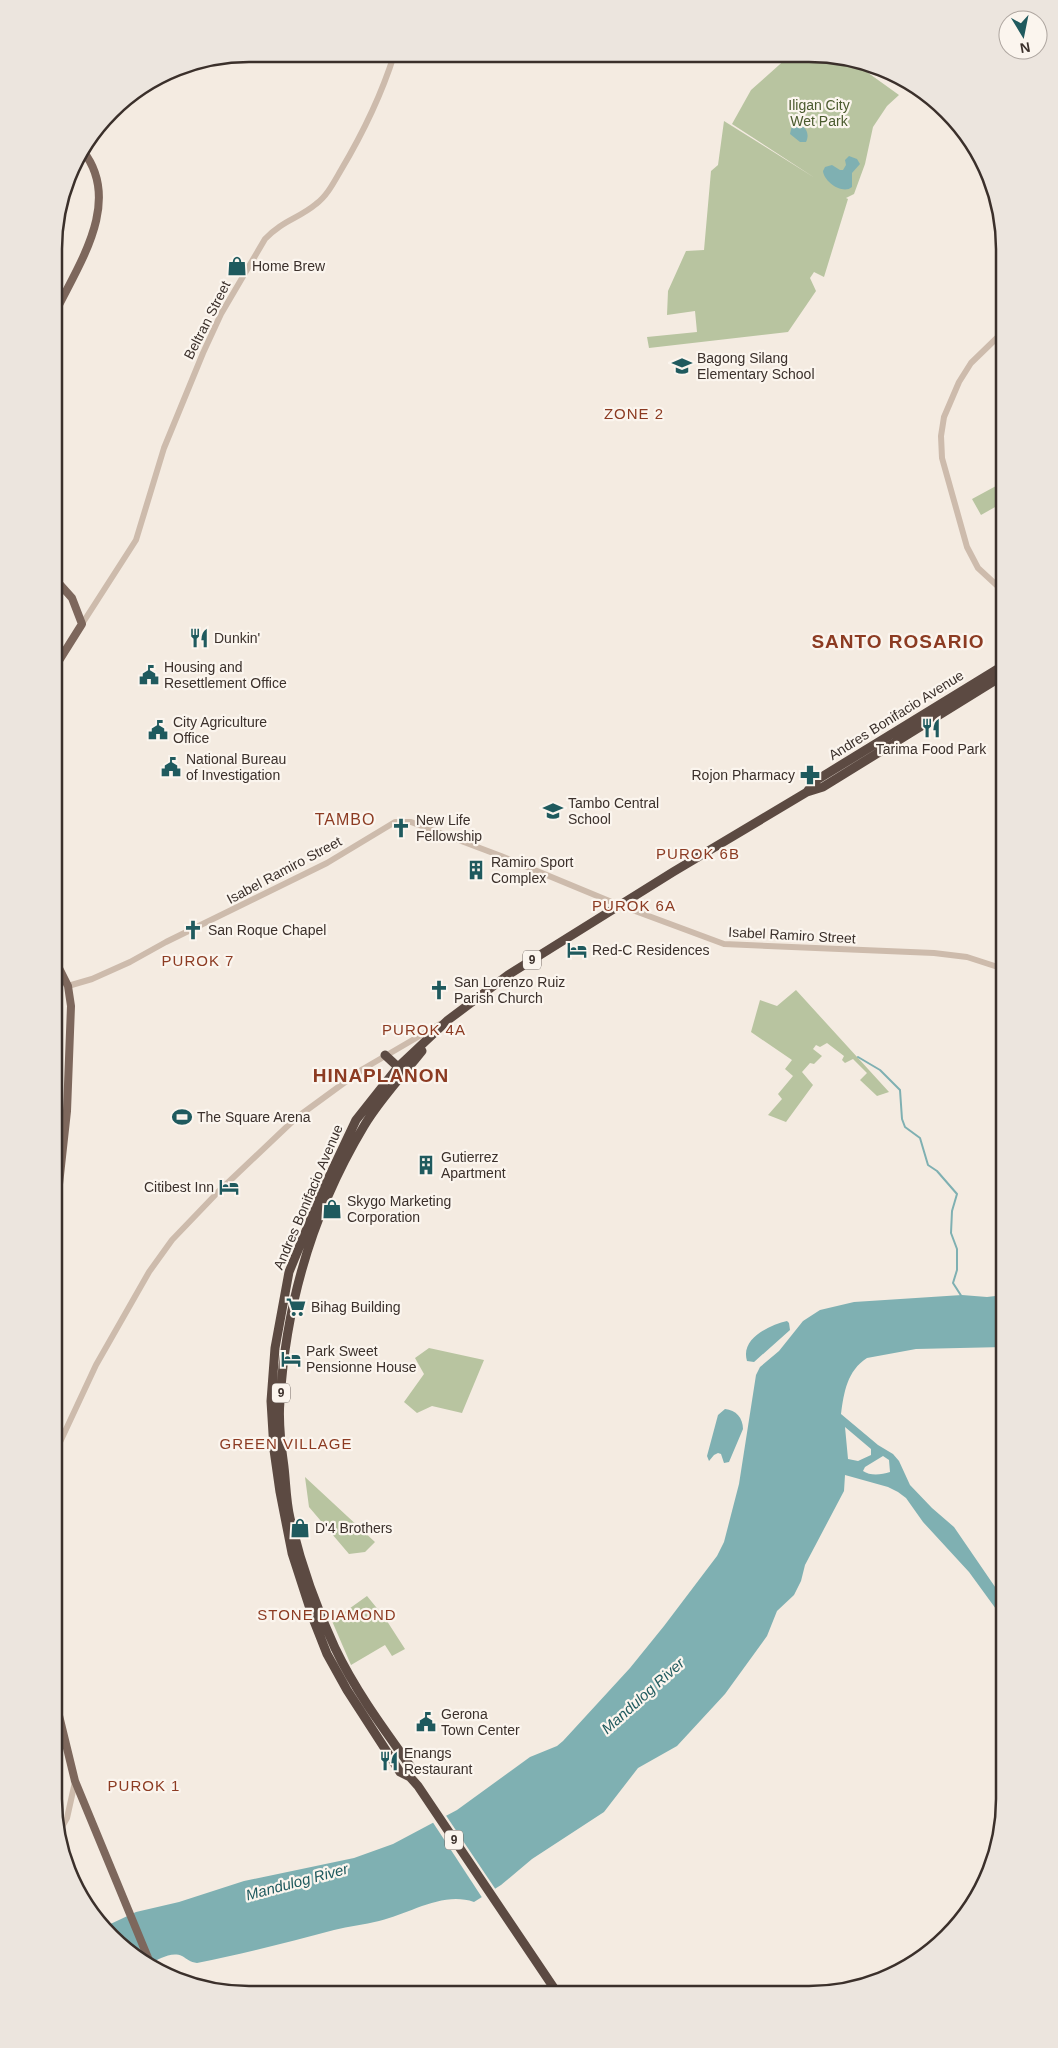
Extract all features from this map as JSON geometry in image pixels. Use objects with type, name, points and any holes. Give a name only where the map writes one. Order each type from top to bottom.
[{"type":"highway","name":"Andres Bonifacio Avenue","points":[[807,792],[815,781],[996,670]]},
{"type":"highway","name":"Andres Bonifacio Avenue","points":[[553,1986],[418,1786],[410,1777],[400,1772],[347,1690],[327,1654],[300,1579],[290,1541],[274,1450],[271,1401],[275,1348],[289,1272],[322,1192],[356,1120],[398,1067],[449,1019],[508,975],[619,905],[807,792],[823,787],[996,680]]},
{"type":"highway","name":"Andres Bonifacio Avenue","points":[[410,1777],[410,1766],[368,1708],[335,1648],[315,1601],[290,1517],[281,1449],[280,1402],[287,1337],[299,1276],[312,1236],[332,1188],[366,1124],[449,1019]]},
{"type":"highway","points":[[385,1055],[398,1067]]},
{"type":"main road","points":[[62,298],[97,220],[98,186],[87,157]]},
{"type":"main road","points":[[62,587],[72,598],[82,624],[62,656]]},
{"type":"main road","points":[[62,973],[68,986],[71,1006],[67,1111],[62,1157]]},
{"type":"main road","points":[[62,1728],[75,1781],[147,1955]]},
{"type":"street","name":"Beltran Street","points":[[82,624],[136,540],[164,448],[221,314],[265,239],[287,220],[316,204],[333,183],[370,118],[392,62]]},
{"type":"street","points":[[996,339],[971,364],[959,382],[944,417],[940,436],[942,458],[967,547],[978,568],[996,585]]},
{"type":"street","name":"Isabel Ramiro Street","points":[[68,986],[92,980],[130,962],[166,942],[320,867],[400,821],[411,822],[619,905],[724,944],[934,953],[966,957],[996,966]]},
{"type":"street","points":[[62,1438],[96,1365],[149,1272],[172,1240],[218,1192],[296,1118],[385,1055],[449,1019]]},
{"type":"street","points":[[64,1821],[70,1806],[75,1781]]},
{"type":"green space","name":"Iligan City Wet Park","points":[[782,62],[809,62],[833,64],[866,71],[899,95],[887,106],[873,127],[865,164],[854,194],[846,198],[848,199],[824,277],[814,272],[810,278],[816,291],[788,332],[649,348],[647,337],[697,332],[695,311],[667,315],[668,291],[686,251],[704,250],[711,171],[718,165],[724,121],[815,178],[732,124],[751,90]]},
{"type":"green space","points":[[996,486],[996,507],[981,515],[972,499]]},
{"type":"green space","points":[[796,990],[889,1092],[877,1096],[860,1080],[867,1073],[853,1059],[845,1063],[842,1060],[844,1056],[827,1043],[820,1047],[816,1045],[813,1049],[822,1056],[814,1064],[810,1063],[802,1072],[813,1085],[786,1122],[768,1115],[782,1099],[778,1094],[793,1076],[785,1069],[792,1060],[751,1032],[760,1000],[777,1006]]},
{"type":"green space","points":[[429,1348],[484,1360],[462,1413],[432,1406],[417,1413],[404,1402],[424,1374],[415,1358]]},
{"type":"green space","points":[[305,1477],[375,1542],[365,1552],[349,1554],[309,1507]]},
{"type":"green space","points":[[367,1596],[385,1618],[405,1649],[392,1656],[385,1645],[351,1665],[332,1621]]},
{"type":"water","points":[[799,124],[807,131],[806,142],[800,142],[790,134],[792,125]]},
{"type":"water","points":[[849,156],[857,159],[860,164],[852,173],[852,187],[844,189],[834,186],[824,175],[825,167],[832,165],[843,170],[846,165],[845,160]]},
{"type":"water","name":"Mandulog River","points":[[962,1295],[996,1296],[996,1347],[916,1349],[867,1358],[860,1363],[851,1376],[845,1390],[841,1414],[878,1445],[893,1454],[899,1461],[910,1485],[954,1527],[996,1588],[996,1609],[969,1572],[923,1522],[906,1498],[888,1487],[845,1475],[844,1491],[805,1565],[801,1581],[794,1595],[777,1611],[767,1636],[725,1694],[677,1746],[638,1768],[604,1812],[532,1859],[501,1885],[474,1902],[462,1899],[438,1901],[391,1918],[197,1963],[178,1955],[156,1961],[126,1939],[111,1924],[136,1912],[179,1902],[244,1881],[354,1858],[393,1844],[457,1810],[530,1757],[557,1746],[563,1741],[630,1668],[717,1556],[724,1542],[739,1484],[756,1375],[760,1367],[779,1351],[803,1321],[820,1310],[854,1302]],"holes":[[[845,1427],[871,1449],[871,1455],[858,1461],[848,1459]],[[883,1456],[889,1460],[890,1472],[869,1474],[863,1471],[865,1467]]]},
{"type":"water","points":[[787,1321],[790,1330],[754,1362],[747,1361],[746,1353],[752,1339],[765,1329]]},
{"type":"water","points":[[725,1409],[738,1415],[742,1421],[743,1429],[729,1462],[724,1463],[721,1454],[718,1453],[709,1461],[707,1456],[718,1415]]},
{"type":"pier","points":[[445,1814],[496,1890],[483,1899],[432,1821]]},
{"type":"waterway","points":[[858,1057],[880,1070],[900,1090],[902,1119],[905,1127],[920,1138],[928,1165],[937,1171],[957,1194],[952,1211],[951,1233],[957,1249],[957,1270],[953,1283],[962,1297]]},
{"type":"place","name":"Home Brew","points":[[237,266]]},
{"type":"place","name":"Bagong Silang Elementary School","points":[[682,366]]},
{"type":"place","name":"Dunkin'","points":[[199,638]]},
{"type":"place","name":"Housing and Resettlement Office","points":[[149,675]]},
{"type":"place","name":"Tarima Food Park","points":[[931,728]]},
{"type":"place","name":"City Agriculture Office","points":[[158,730]]},
{"type":"place","name":"National Bureau of Investigation","points":[[171,767]]},
{"type":"place","name":"Rojon Pharmacy","points":[[810,775]]},
{"type":"place","name":"Tambo Central School","points":[[553,811]]},
{"type":"place","name":"New Life Fellowship","points":[[401,828]]},
{"type":"place","name":"Ramiro Sport Complex","points":[[476,870]]},
{"type":"place","name":"San Roque Chapel","points":[[193,930]]},
{"type":"place","name":"Red-C Residences","points":[[577,950]]},
{"type":"place","name":"San Lorenzo Ruiz Parish Church","points":[[439,990]]},
{"type":"place","name":"The Square Arena","points":[[182,1117]]},
{"type":"place","name":"Gutierrez Apartment","points":[[426,1165]]},
{"type":"place","name":"Citibest Inn","points":[[229,1187]]},
{"type":"place","name":"Skygo Marketing Corporation","points":[[332,1209]]},
{"type":"place","name":"Bihag Building","points":[[296,1307]]},
{"type":"place","name":"Park Sweet Pensionne House","points":[[291,1359]]},
{"type":"place","name":"D'4 Brothers","points":[[300,1528]]},
{"type":"place","name":"Gerona Town Center","points":[[426,1722]]},
{"type":"place","name":"Enangs Restaurant","points":[[389,1761]]},
{"type":"district","name":"ZONE 2","points":[[634,414]]},
{"type":"district","name":"SANTO ROSARIO","points":[[898,641]]},
{"type":"district","name":"TAMBO","points":[[345,819]]},
{"type":"district","name":"PUROK 6B","points":[[698,854]]},
{"type":"district","name":"PUROK 6A","points":[[634,906]]},
{"type":"district","name":"PUROK 7","points":[[198,961]]},
{"type":"district","name":"PUROK 4A","points":[[424,1030]]},
{"type":"district","name":"HINAPLANON","points":[[381,1075]]},
{"type":"district","name":"GREEN VILLAGE","points":[[286,1444]]},
{"type":"district","name":"STONE DIAMOND","points":[[327,1615]]},
{"type":"district","name":"PUROK 1","points":[[144,1786]]}]
